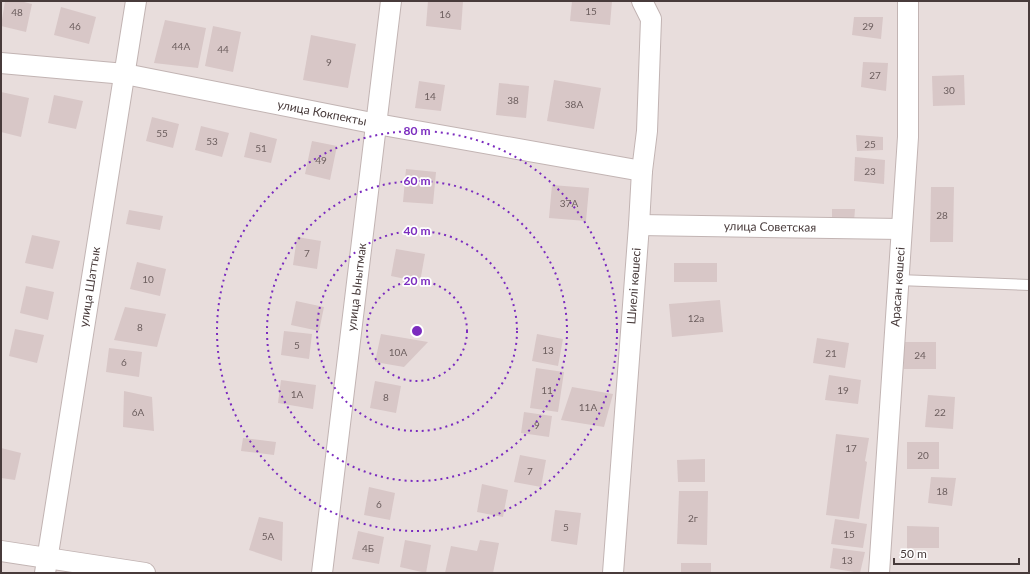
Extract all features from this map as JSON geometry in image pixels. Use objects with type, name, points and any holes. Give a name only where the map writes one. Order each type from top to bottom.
[{"type":"street","name":"улица Шаттык","points":[[46,565],[136,1]]},
{"type":"street","name":"улица Ынытмак","points":[[322,573],[391,1]]},
{"type":"street","name":"Шиелі көшесі","points":[[613,573],[642,171],[647,131],[651,19],[642,1]]},
{"type":"street","name":"Арасан көшесі","points":[[879,573],[908,137],[908,1]]},
{"type":"street","name":"улица Кокпекты","points":[[1,62],[125,74],[377,124],[642,171]]},
{"type":"street","name":"улица Советская","points":[[639,225],[901,229]]},
{"type":"street","points":[[1,551],[46,565],[145,573]]},
{"type":"lane","points":[[898,280],[1029,285]]},
{"type":"shaded area","points":[[1,1],[1029,1],[1029,573],[1,573]]},
{"type":"building","points":[[5,1],[20,1],[32,4],[26,32],[1,26]]},
{"type":"building","points":[[428,1],[463,1],[461,30],[426,26]]},
{"type":"building","points":[[572,1],[612,1],[610,25],[570,21]]},
{"type":"building","points":[[61,7],[96,17],[89,44],[54,35]]},
{"type":"building","points":[[854,17],[883,17],[881,39],[852,35]]},
{"type":"building","points":[[165,20],[206,28],[198,68],[154,63]]},
{"type":"building","points":[[213,26],[241,32],[233,72],[205,66]]},
{"type":"building","points":[[311,35],[356,44],[348,88],[303,80]]},
{"type":"building","points":[[863,62],[888,63],[886,91],[861,87]]},
{"type":"building","points":[[964,75],[965,105],[933,106],[932,76]]},
{"type":"building","points":[[554,80],[601,88],[594,129],[547,121]]},
{"type":"building","points":[[419,81],[445,85],[441,111],[415,108]]},
{"type":"building","points":[[499,83],[529,86],[526,118],[496,115]]},
{"type":"building","points":[[1,92],[29,98],[21,137],[1,132]]},
{"type":"building","points":[[54,95],[83,101],[76,129],[48,123]]},
{"type":"building","points":[[152,117],[179,124],[173,148],[146,141]]},
{"type":"building","points":[[201,126],[229,133],[222,157],[195,150]]},
{"type":"building","points":[[250,132],[277,139],[271,163],[244,157]]},
{"type":"building","points":[[856,135],[883,137],[883,150],[857,151]]},
{"type":"building","points":[[312,141],[337,146],[330,180],[305,174]]},
{"type":"building","points":[[855,157],[885,160],[884,184],[854,181]]},
{"type":"building","points":[[406,169],[436,172],[433,204],[403,202]]},
{"type":"building","points":[[552,185],[589,188],[586,221],[549,218]]},
{"type":"building","points":[[931,187],[954,187],[953,242],[930,242]]},
{"type":"building","points":[[832,209],[855,209],[854,222],[832,221]]},
{"type":"building","points":[[129,210],[163,216],[160,230],[126,224]]},
{"type":"building","points":[[32,235],[60,241],[53,269],[25,263]]},
{"type":"building","points":[[297,237],[321,241],[317,269],[293,265]]},
{"type":"building","points":[[396,249],[425,254],[420,282],[391,276]]},
{"type":"building","points":[[137,262],[166,269],[160,296],[130,289]]},
{"type":"building","points":[[674,263],[717,263],[717,282],[674,282]]},
{"type":"building","points":[[26,286],[54,292],[48,320],[20,313]]},
{"type":"building","points":[[720,300],[723,332],[672,337],[669,304]]},
{"type":"building","points":[[296,301],[324,307],[319,331],[291,325]]},
{"type":"building","points":[[125,307],[166,314],[157,347],[114,340]]},
{"type":"building","points":[[15,329],[44,335],[37,363],[9,356]]},
{"type":"building","points":[[284,331],[312,334],[309,359],[281,355]]},
{"type":"building","points":[[381,334],[428,342],[404,367],[375,362]]},
{"type":"building","points":[[537,334],[563,339],[558,366],[532,361]]},
{"type":"building","points":[[817,338],[849,343],[845,368],[813,363]]},
{"type":"building","points":[[904,342],[936,342],[936,369],[904,369]]},
{"type":"building","points":[[109,348],[142,352],[139,377],[106,372]]},
{"type":"building","points":[[536,368],[564,372],[558,412],[530,408]]},
{"type":"building","points":[[829,375],[861,380],[858,404],[825,400]]},
{"type":"building","points":[[281,380],[316,385],[313,409],[278,403]]},
{"type":"building","points":[[375,381],[401,386],[396,413],[370,408]]},
{"type":"building","points":[[572,387],[613,394],[604,427],[561,420]]},
{"type":"building","points":[[124,391],[152,397],[154,431],[123,427]]},
{"type":"building","points":[[928,395],[955,397],[953,429],[925,427]]},
{"type":"building","points":[[524,412],[552,416],[549,437],[521,433]]},
{"type":"building","points":[[836,434],[869,438],[859,519],[826,515]]},
{"type":"building","points":[[243,438],[276,442],[274,455],[241,451]]},
{"type":"building","points":[[907,442],[939,442],[939,469],[907,469]]},
{"type":"building","points":[[1,448],[21,453],[15,480],[1,478]]},
{"type":"building","points":[[520,455],[546,460],[541,487],[514,482]]},
{"type":"building","points":[[705,459],[705,482],[678,482],[677,460]]},
{"type":"building","points":[[931,477],[956,478],[952,506],[928,503]]},
{"type":"building","points":[[482,484],[508,490],[503,517],[477,512]]},
{"type":"building","points":[[369,487],[395,493],[390,520],[364,515]]},
{"type":"building","points":[[679,491],[708,491],[707,545],[677,544]]},
{"type":"building","points":[[555,510],[581,513],[577,545],[551,541]]},
{"type":"building","points":[[259,517],[283,522],[282,561],[249,550]]},
{"type":"building","points":[[835,519],[867,524],[863,548],[831,544]]},
{"type":"building","points":[[907,526],[939,527],[939,548],[907,548]]},
{"type":"building","points":[[358,531],[384,537],[379,564],[352,559]]},
{"type":"building","points":[[405,540],[431,545],[426,573],[400,567]]},
{"type":"building","points":[[480,540],[499,543],[493,573],[445,573],[451,546],[477,551]]},
{"type":"building","points":[[833,548],[865,552],[860,573],[830,568]]},
{"type":"building","points":[[681,563],[711,563],[711,573],[681,573]]}]
